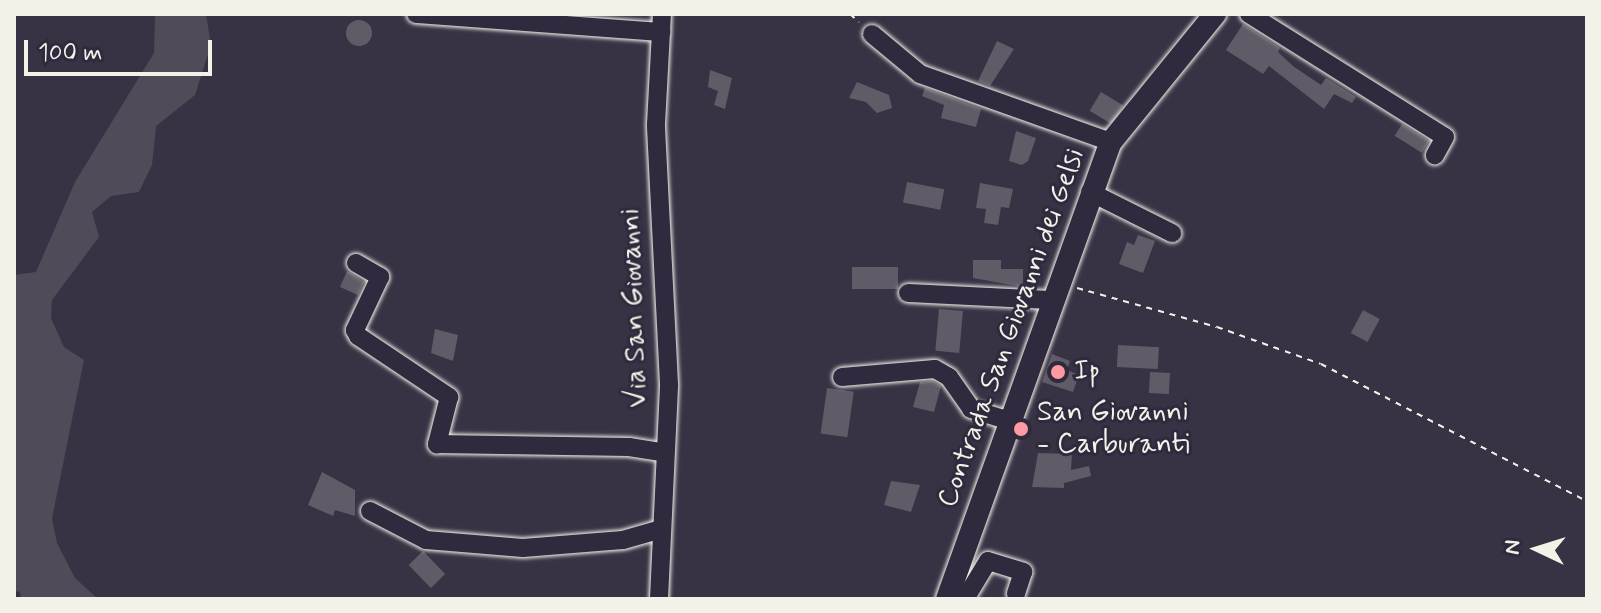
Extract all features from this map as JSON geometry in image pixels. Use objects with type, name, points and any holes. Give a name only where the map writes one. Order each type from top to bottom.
[{"type":"main road","name":"Contrada San Giovanni dei Gelsi","points":[[953,599],[1054,291],[1111,142],[1215,14]]},
{"type":"street","points":[[416,14],[661,23]]},
{"type":"street","points":[[1249,14],[1445,137],[1435,155]]},
{"type":"street","name":"Via San Giovanni","points":[[659,599],[669,384],[656,124],[661,23]]},
{"type":"street","points":[[872,34],[920,74],[1111,142]]},
{"type":"street","points":[[1090,192],[1172,233]]},
{"type":"street","points":[[356,263],[380,277],[355,330],[358,336],[449,397],[437,444],[629,447],[665,453]]},
{"type":"street","points":[[908,293],[1054,291]]},
{"type":"street","points":[[842,377],[935,369],[949,377],[971,409],[1010,421]]},
{"type":"street","points":[[370,511],[426,540],[523,548],[623,540],[661,529]]},
{"type":"street","points":[[953,599],[988,561],[1023,572],[1016,594]]},
{"type":"path","points":[[1054,291],[1217,327],[1321,364],[1587,501]]},
{"type":"shaded area","points":[[155,14],[206,14],[211,45],[195,95],[156,126],[152,165],[139,192],[111,196],[92,212],[99,237],[52,300],[51,318],[64,347],[84,360],[52,519],[57,543],[75,578],[98,599],[21,599],[20,592],[14,591],[14,275],[36,272],[75,182],[154,53]]},
{"type":"building","points":[[359,20],[368,24],[372,33],[368,42],[359,46],[350,42],[346,33],[350,24]]},
{"type":"building","points":[[1243,24],[1280,48],[1278,52],[1293,66],[1321,85],[1326,78],[1356,97],[1352,103],[1334,94],[1324,109],[1269,66],[1263,74],[1226,50]]},
{"type":"building","points":[[997,41],[1014,49],[990,86],[978,81]]},
{"type":"building","points":[[710,70],[732,78],[725,109],[714,105],[718,91],[708,87]]},
{"type":"building","points":[[857,82],[889,95],[892,108],[877,113],[866,102],[849,98]]},
{"type":"building","points":[[925,88],[981,109],[976,127],[941,118],[944,105],[922,96]]},
{"type":"building","points":[[1101,92],[1123,105],[1112,124],[1090,111]]},
{"type":"building","points":[[1402,124],[1429,141],[1422,153],[1395,136]]},
{"type":"building","points":[[1016,131],[1036,138],[1028,161],[1022,165],[1009,161]]},
{"type":"building","points":[[907,182],[944,189],[940,210],[903,203]]},
{"type":"building","points":[[980,183],[1013,189],[1009,208],[1001,207],[998,225],[984,223],[986,209],[976,208]]},
{"type":"building","points":[[1138,235],[1155,241],[1143,273],[1119,264],[1127,242],[1134,245]]},
{"type":"building","points":[[973,260],[1001,260],[1001,269],[1023,269],[1023,287],[973,278]]},
{"type":"building","points":[[852,267],[898,267],[898,289],[852,289]]},
{"type":"building","points":[[347,271],[364,282],[358,295],[340,287]]},
{"type":"building","points":[[939,309],[963,311],[959,353],[935,351]]},
{"type":"building","points":[[1363,310],[1380,319],[1368,342],[1351,333]]},
{"type":"building","points":[[435,329],[458,335],[453,361],[431,353]]},
{"type":"building","points":[[1118,345],[1159,347],[1158,369],[1117,367]]},
{"type":"building","points":[[1052,354],[1070,361],[1067,370],[1079,375],[1073,392],[1042,382]]},
{"type":"building","points":[[1150,372],[1170,373],[1169,394],[1149,393]]},
{"type":"building","points":[[932,381],[941,386],[934,412],[913,407],[920,382]]},
{"type":"building","points":[[827,388],[854,392],[847,437],[821,434]]},
{"type":"building","points":[[1038,453],[1072,454],[1071,470],[1089,466],[1091,476],[1064,483],[1064,488],[1032,487]]},
{"type":"building","points":[[322,472],[355,490],[355,516],[335,510],[333,516],[308,505]]},
{"type":"building","points":[[891,481],[920,485],[911,512],[884,505]]},
{"type":"building","points":[[423,551],[445,574],[431,588],[409,565]]},
{"type":"place","name":"Ip","points":[[1058,372]]},
{"type":"place","name":"San Giovanni - Carburanti","points":[[1021,429]]}]
